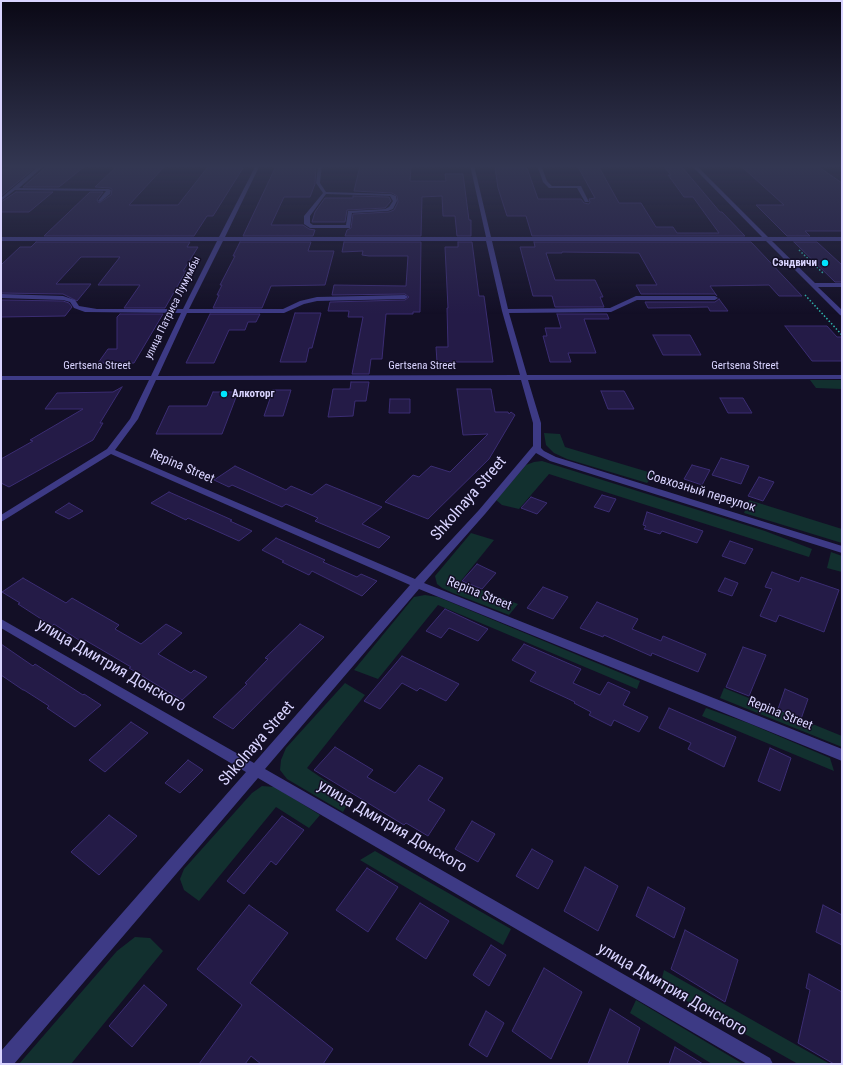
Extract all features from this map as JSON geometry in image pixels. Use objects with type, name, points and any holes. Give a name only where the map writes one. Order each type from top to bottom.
[{"type":"street","name":"улица Патриса Лумумбы","points":[[1,519],[110,451],[134,419],[232,215]]},
{"type":"street","points":[[308,215],[307,224],[312,227],[348,227],[350,215]]},
{"type":"street","points":[[483,215],[505,311],[525,377],[536,423],[537,446]]},
{"type":"street","points":[[743,215],[842,314]]},
{"type":"street","points":[[309,239],[312,227]]},
{"type":"street","points":[[1,239],[842,239]]},
{"type":"street","points":[[813,285],[842,285]]},
{"type":"street","points":[[1,296],[63,298],[73,301],[76,307],[84,310],[97,311],[284,311],[302,302],[317,299],[405,297]]},
{"type":"street","points":[[505,311],[611,310],[636,298],[715,298]]},
{"type":"street","name":"Gertsena Street","points":[[1,378],[842,377]]},
{"type":"street","name":"Совхозный переулок","points":[[537,446],[537,449],[541,453],[553,459],[842,550]]},
{"type":"street","name":"Shkolnaya Street","points":[[2,1064],[417,584],[482,512],[537,446]]},
{"type":"street","name":"Repina Street","points":[[110,451],[417,584],[842,755]]},
{"type":"street","name":"улица Дмитрия Донского","points":[[1,623],[764,1064]]},
{"type":"green space","points":[[810,380],[842,380],[842,389],[816,388]]},
{"type":"green space","points":[[544,433],[560,434],[565,447],[655,474],[647,483],[567,459],[554,453],[546,445]]},
{"type":"green space","points":[[542,461],[765,531],[812,549],[809,557],[549,474],[519,509],[502,505],[496,500],[526,465]]},
{"type":"green space","points":[[749,500],[842,529],[842,543],[744,513]]},
{"type":"green space","points":[[471,533],[494,540],[460,582],[518,604],[509,615],[453,593],[437,584],[435,576]]},
{"type":"green space","points":[[831,552],[842,556],[842,572],[827,568]]},
{"type":"green space","points":[[425,595],[438,597],[640,681],[637,689],[438,605],[378,679],[354,670],[414,597]]},
{"type":"green space","points":[[345,683],[365,695],[307,768],[351,798],[343,812],[287,779],[280,770],[281,760],[286,748]]},
{"type":"green space","points":[[724,688],[842,736],[842,747],[720,698]]},
{"type":"green space","points":[[706,708],[748,723],[830,758],[834,771],[702,716]]},
{"type":"green space","points":[[262,786],[275,787],[320,815],[309,828],[276,807],[199,901],[184,890],[180,879],[184,869],[252,793]]},
{"type":"green space","points":[[375,851],[511,929],[503,945],[360,860]]},
{"type":"green space","points":[[135,937],[150,938],[163,951],[71,1064],[19,1064],[117,951]]},
{"type":"green space","points":[[664,970],[830,1064],[798,1064],[660,986]]},
{"type":"green space","points":[[636,1000],[743,1064],[712,1064],[630,1013]]},
{"type":"building","points":[[66,215],[214,215],[207,216],[194,236],[44,236]]},
{"type":"building","points":[[253,215],[276,215],[271,225],[303,225],[309,229],[315,230],[313,236],[243,236]]},
{"type":"building","points":[[314,215],[346,215],[345,222],[312,222]]},
{"type":"building","points":[[353,215],[422,215],[421,236],[345,236],[347,230],[351,228]]},
{"type":"building","points":[[443,215],[468,215],[469,220],[471,220],[471,236],[457,236],[455,216],[443,216]]},
{"type":"building","points":[[507,215],[648,215],[656,227],[673,227],[677,233],[719,233],[706,215],[725,215],[745,236],[532,236],[526,216],[507,216]]},
{"type":"building","points":[[766,215],[842,215],[842,231],[805,231],[810,236],[787,236]]},
{"type":"building","points":[[36,242],[190,242],[187,247],[198,247],[183,271],[186,271],[165,308],[124,308],[140,285],[98,285],[120,257],[81,257],[56,284],[91,284],[77,301],[63,294],[1,293],[1,265],[20,247],[31,247]]},
{"type":"building","points":[[240,242],[311,242],[308,251],[334,251],[325,285],[271,286],[262,308],[213,308],[222,285],[220,285],[235,256],[233,256]]},
{"type":"building","points":[[344,242],[421,242],[420,312],[413,312],[413,314],[386,314],[382,359],[371,359],[369,374],[352,374],[363,317],[348,317],[349,311],[328,311],[330,302],[405,300],[409,297],[405,294],[332,295],[334,285],[406,286],[408,256],[369,256],[362,255],[363,251],[342,252]]},
{"type":"building","points":[[458,242],[472,242],[479,296],[484,296],[493,362],[437,362],[436,347],[448,347],[445,247],[458,247]]},
{"type":"building","points":[[534,242],[751,242],[802,296],[779,296],[769,285],[710,286],[717,296],[715,294],[641,294],[636,285],[657,285],[639,253],[546,253],[555,280],[595,280],[603,297],[600,297],[604,307],[555,307],[552,296],[533,296],[520,247],[535,247]]},
{"type":"building","points":[[794,242],[817,242],[842,265],[842,282],[835,282]]},
{"type":"building","points":[[719,299],[728,311],[710,311],[708,307],[648,308],[645,302],[715,302]]},
{"type":"building","points":[[1,300],[63,301],[69,303],[72,307],[65,316],[1,317]]},
{"type":"building","points":[[295,313],[321,313],[312,348],[309,348],[306,362],[280,362]]},
{"type":"building","points":[[120,314],[163,314],[134,363],[98,363],[108,349],[117,349],[117,317]]},
{"type":"building","points":[[210,314],[260,314],[256,322],[248,322],[245,330],[229,330],[214,363],[186,363]]},
{"type":"building","points":[[557,314],[607,314],[609,319],[584,319],[596,353],[568,353],[571,362],[550,362],[543,336],[547,336],[545,328],[561,328]]},
{"type":"building","points":[[785,326],[827,326],[837,337],[842,337],[842,361],[812,361]]},
{"type":"building","points":[[653,335],[690,335],[701,355],[663,355]]},
{"type":"building","points":[[351,382],[369,382],[366,401],[355,401],[353,416],[328,417],[333,389],[350,389]]},
{"type":"building","points":[[122,387],[100,423],[103,423],[93,440],[9,487],[1,483],[1,459],[33,441],[30,440],[83,409],[45,409],[57,393],[113,392]]},
{"type":"building","points":[[457,389],[491,389],[495,412],[508,412],[509,414],[511,412],[515,415],[489,459],[428,519],[385,502],[413,475],[419,477],[431,466],[450,472],[488,434],[463,435]]},
{"type":"building","points":[[273,390],[291,390],[283,416],[264,416]]},
{"type":"building","points":[[601,391],[624,391],[634,409],[608,409]]},
{"type":"building","points":[[213,392],[238,392],[222,434],[156,434],[169,406],[207,406]]},
{"type":"building","points":[[720,398],[743,398],[752,413],[728,413]]},
{"type":"building","points":[[390,399],[410,399],[410,413],[389,413]]},
{"type":"building","points":[[721,458],[749,466],[741,484],[712,475]]},
{"type":"building","points":[[692,465],[710,470],[702,485],[684,479]]},
{"type":"building","points":[[235,466],[286,490],[291,486],[312,495],[326,484],[382,507],[362,524],[390,537],[379,548],[315,521],[318,518],[286,504],[282,507],[232,485],[229,487],[214,480]]},
{"type":"building","points":[[759,477],[774,482],[763,501],[748,496]]},
{"type":"building","points":[[169,492],[232,520],[230,521],[252,531],[239,541],[188,518],[186,520],[151,503]]},
{"type":"building","points":[[602,495],[616,499],[609,512],[594,507]]},
{"type":"building","points":[[531,497],[547,503],[537,514],[521,508]]},
{"type":"building","points":[[69,503],[83,511],[69,519],[55,512]]},
{"type":"building","points":[[647,512],[703,531],[697,543],[662,531],[660,534],[644,529],[646,526],[643,525]]},
{"type":"building","points":[[276,538],[325,560],[323,562],[357,577],[361,574],[377,581],[362,596],[312,571],[309,575],[282,562],[284,561],[262,550]]},
{"type":"building","points":[[730,541],[753,549],[745,564],[722,556]]},
{"type":"building","points":[[477,564],[496,573],[482,589],[462,581]]},
{"type":"building","points":[[772,572],[799,582],[801,577],[839,590],[824,632],[779,615],[776,622],[760,616],[772,589],[765,587]]},
{"type":"building","points":[[23,578],[66,603],[72,598],[119,625],[115,629],[141,644],[166,624],[182,633],[158,654],[191,673],[194,670],[207,677],[182,700],[129,668],[131,667],[85,640],[82,642],[54,624],[52,626],[2,592]]},
{"type":"building","points":[[725,578],[738,583],[732,596],[718,591]]},
{"type":"building","points":[[543,587],[568,597],[553,619],[527,608]]},
{"type":"building","points":[[597,602],[638,619],[632,629],[661,641],[663,636],[706,654],[698,672],[652,653],[651,656],[604,635],[603,637],[580,628]]},
{"type":"building","points":[[445,609],[488,629],[478,641],[449,628],[441,638],[426,631]]},
{"type":"building","points":[[300,624],[324,637],[233,729],[213,717],[247,684],[245,683],[268,659],[265,658]]},
{"type":"building","points":[[1,644],[33,666],[35,664],[101,705],[75,727],[47,708],[49,706],[1,675]]},
{"type":"building","points":[[524,644],[581,669],[573,683],[600,695],[608,682],[630,692],[623,705],[648,717],[639,732],[614,720],[611,726],[589,715],[591,712],[574,703],[575,702],[530,681],[536,672],[512,660]]},
{"type":"building","points":[[743,647],[766,655],[749,696],[726,687]]},
{"type":"building","points":[[402,656],[459,684],[446,701],[420,688],[417,691],[402,683],[380,709],[364,701]]},
{"type":"building","points":[[785,689],[808,699],[801,719],[778,709]]},
{"type":"building","points":[[669,708],[736,737],[724,767],[688,749],[691,743],[659,728]]},
{"type":"building","points":[[131,722],[148,733],[105,772],[89,760]]},
{"type":"building","points":[[335,747],[373,770],[367,777],[395,793],[419,765],[443,778],[428,800],[445,810],[428,836],[406,823],[404,825],[314,770]]},
{"type":"building","points":[[770,748],[791,758],[780,791],[758,781]]},
{"type":"building","points":[[188,760],[203,770],[180,793],[165,783]]},
{"type":"building","points":[[109,815],[137,836],[99,875],[71,852]]},
{"type":"building","points":[[282,816],[304,830],[276,865],[271,861],[244,894],[227,881]]},
{"type":"building","points":[[472,821],[495,834],[478,862],[455,849]]},
{"type":"building","points":[[532,849],[553,861],[538,889],[516,876]]},
{"type":"building","points":[[585,867],[618,886],[598,931],[564,911]]},
{"type":"building","points":[[367,868],[398,887],[368,932],[336,910]]},
{"type":"building","points":[[648,887],[685,908],[674,938],[636,916]]},
{"type":"building","points":[[420,903],[449,921],[426,959],[396,939]]},
{"type":"building","points":[[249,905],[288,933],[250,983],[333,1049],[323,1064],[261,1064],[251,1056],[245,1064],[199,1064],[242,1005],[197,969]]},
{"type":"building","points":[[823,905],[842,915],[842,945],[816,932]]},
{"type":"building","points":[[685,930],[738,960],[725,1002],[671,969]]},
{"type":"building","points":[[491,945],[506,955],[489,986],[473,975]]},
{"type":"building","points":[[544,968],[582,992],[551,1059],[512,1031]]},
{"type":"building","points":[[809,974],[842,992],[841,1064],[834,1064],[798,1043],[810,990],[806,988]]},
{"type":"building","points":[[144,985],[167,1005],[132,1047],[109,1026]]},
{"type":"building","points":[[610,1009],[640,1028],[627,1064],[588,1064]]},
{"type":"building","points":[[486,1011],[504,1023],[487,1057],[469,1045]]},
{"type":"building","points":[[675,1047],[703,1064],[669,1064]]},
{"type":"place","name":"Сэндвичи","points":[[825,263]]},
{"type":"place","name":"Алкоторг","points":[[224,394]]}]
